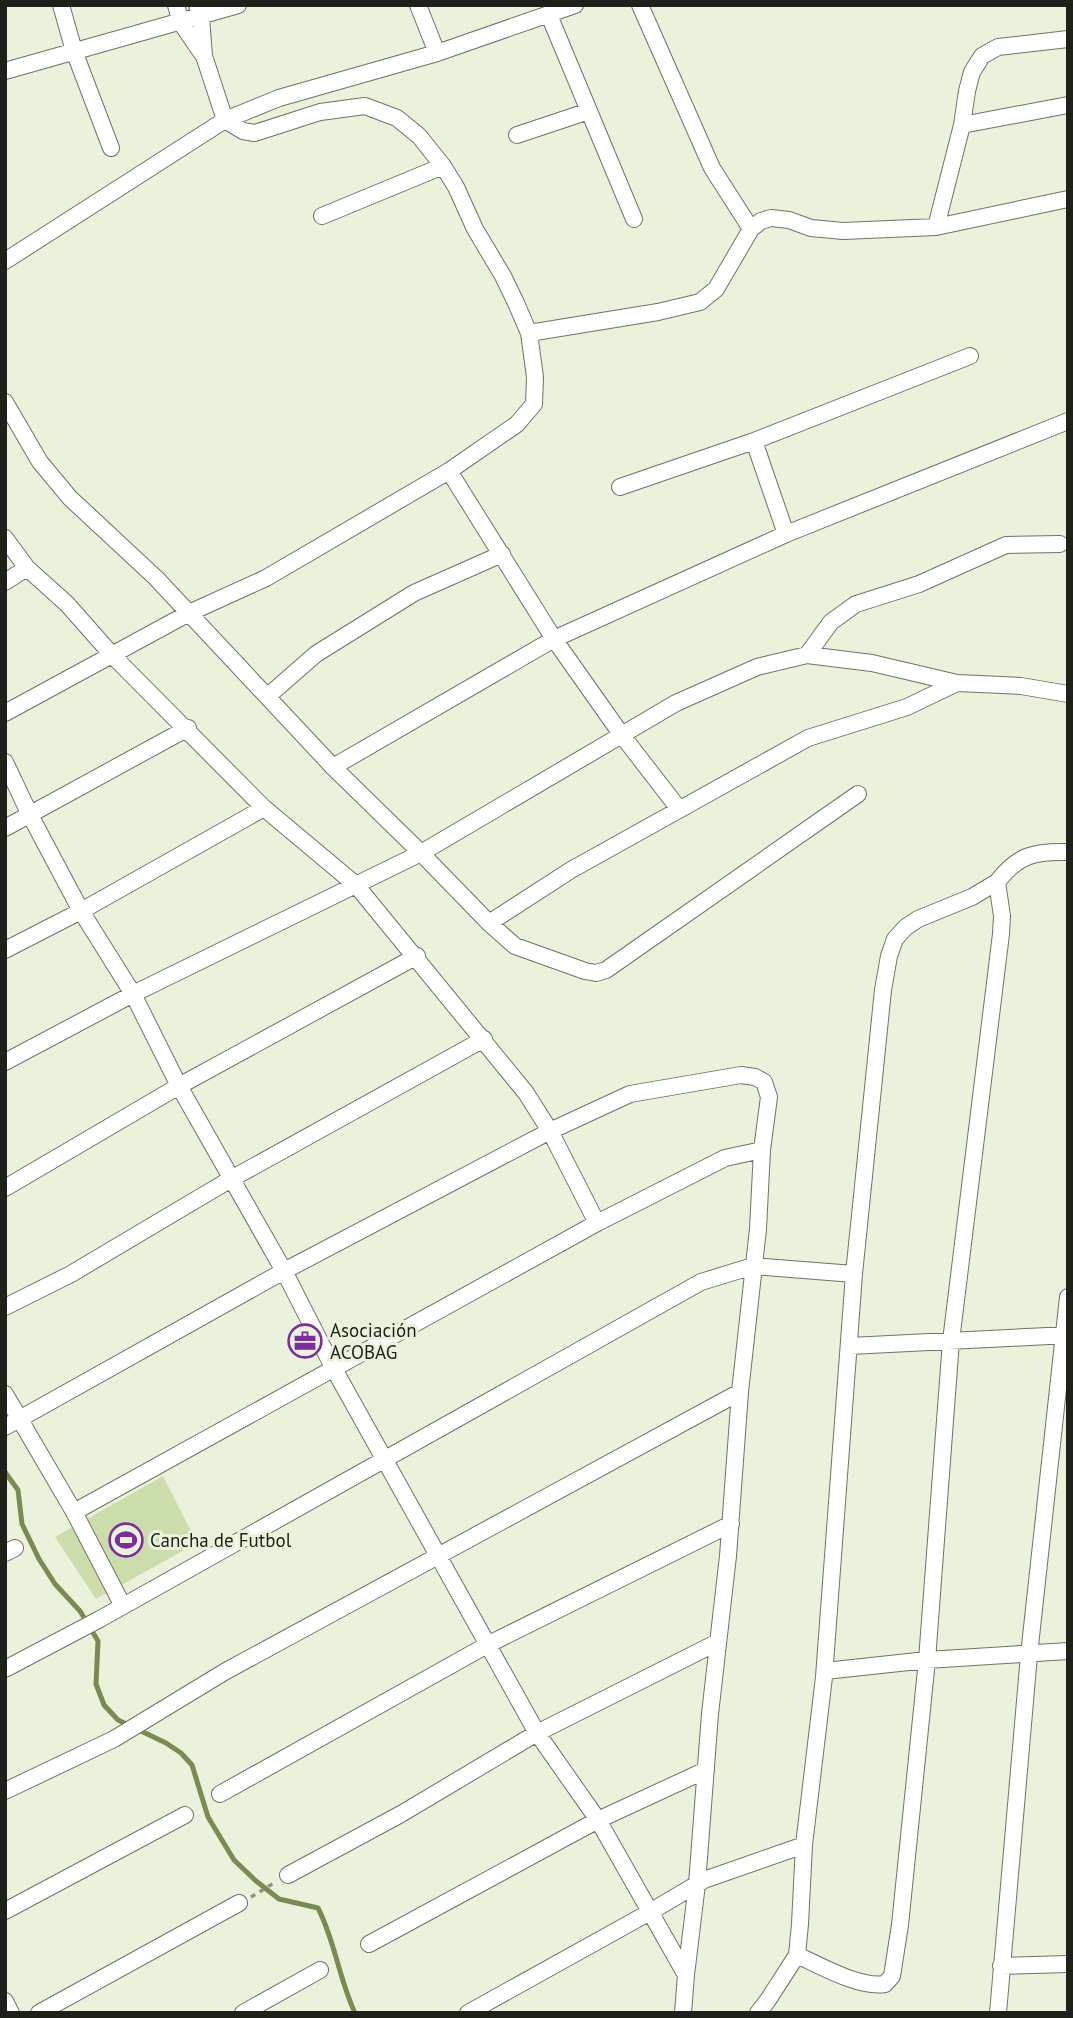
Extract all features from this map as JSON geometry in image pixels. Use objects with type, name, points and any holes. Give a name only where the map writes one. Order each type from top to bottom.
[{"type":"street","points":[[61,5],[74,51],[111,148]]},
{"type":"street","points":[[176,5],[181,23],[204,56]]},
{"type":"street","points":[[5,71],[181,23],[199,11],[238,5]]},
{"type":"street","points":[[418,5],[438,53]]},
{"type":"street","points":[[527,5],[542,18],[589,111],[634,219]]},
{"type":"street","points":[[5,261],[225,120],[279,98],[438,53],[575,5]]},
{"type":"street","points":[[640,5],[712,168],[751,229]]},
{"type":"street","points":[[5,712],[189,613],[266,578],[449,471],[517,424],[534,404],[535,377],[528,333],[503,276],[475,229],[456,187],[419,136],[397,118],[365,106],[320,112],[255,133],[243,131],[225,120],[204,56],[199,11]]},
{"type":"street","points":[[936,227],[962,125],[972,72],[982,56],[998,47],[1068,39]]},
{"type":"street","points":[[962,125],[1068,106]]},
{"type":"street","points":[[517,135],[589,111]]},
{"type":"street","points":[[322,216],[443,166]]},
{"type":"street","points":[[528,333],[658,312],[700,302],[716,289],[751,229],[761,221],[771,218],[789,220],[811,228],[843,231],[936,227],[1068,199]]},
{"type":"street","points":[[620,487],[754,441],[970,356]]},
{"type":"street","points":[[5,402],[40,462],[70,498],[156,578],[333,767],[515,946],[596,973],[635,951],[858,794]]},
{"type":"street","points":[[333,767],[554,639],[786,534],[1068,421]]},
{"type":"street","points":[[754,441],[786,534]]},
{"type":"street","points":[[449,471],[554,639],[621,734],[679,808]]},
{"type":"street","points":[[5,538],[27,568],[67,604],[113,656],[264,808],[356,885],[417,956],[526,1093],[550,1130],[597,1223]]},
{"type":"street","points":[[807,656],[831,622],[856,604],[919,584],[1006,545],[1060,544]]},
{"type":"street","points":[[268,696],[316,654],[414,593],[502,554]]},
{"type":"street","points":[[5,582],[27,568]]},
{"type":"street","points":[[5,1062],[133,994],[421,853],[677,703],[757,667],[807,656],[872,663],[957,683],[1021,686],[1068,694]]},
{"type":"street","points":[[489,923],[559,877],[808,738],[906,707],[957,683]]},
{"type":"street","points":[[5,828],[187,728]]},
{"type":"street","points":[[5,762],[81,911],[133,994],[179,1086],[284,1271],[334,1369],[537,1733],[598,1820],[686,1975]]},
{"type":"street","points":[[5,950],[81,911],[264,808]]},
{"type":"street","points":[[758,2013],[797,1955],[804,1845],[825,1671],[854,1274],[883,990],[895,939],[918,919],[965,901],[998,882],[1011,865],[1031,854],[1068,852]]},
{"type":"street","points":[[797,1955],[838,1974],[874,1986],[885,1984],[892,1976],[900,1925],[927,1660],[951,1341],[1001,934],[998,882]]},
{"type":"street","points":[[5,1188],[179,1086],[417,956]]},
{"type":"street","points":[[5,1307],[71,1273],[484,1039]]},
{"type":"street","points":[[5,1426],[284,1271],[550,1130],[630,1094],[741,1075],[755,1077],[764,1082],[769,1097],[762,1150],[758,1229],[740,1392],[731,1524],[683,2013]]},
{"type":"street","points":[[74,1512],[597,1223],[725,1158],[762,1150]]},
{"type":"street","points":[[5,1669],[100,1619],[701,1282],[753,1266],[854,1274]]},
{"type":"street","points":[[998,2013],[1029,1655],[1066,1336],[1068,1297]]},
{"type":"street","points":[[850,1346],[1066,1336]]},
{"type":"street","points":[[5,1791],[114,1739],[226,1671],[740,1392]]},
{"type":"street","points":[[5,1394],[74,1512],[123,1606]]},
{"type":"street","points":[[220,1794],[489,1644],[731,1524]]},
{"type":"street","points":[[285,1877],[401,1814],[537,1733],[718,1642]]},
{"type":"street","points":[[825,1671],[927,1660],[1068,1651]]},
{"type":"street","points":[[369,1944],[598,1820],[706,1770]]},
{"type":"street","points":[[5,1912],[185,1815]]},
{"type":"street","points":[[468,2013],[650,1913],[697,1884],[804,1845]]},
{"type":"street","points":[[39,2013],[244,1901]]},
{"type":"street","points":[[1001,1966],[1068,1964]]},
{"type":"street","points":[[243,2013],[320,1970]]},
{"type":"street","points":[[5,2001],[12,2013]]},
{"type":"path","points":[[244,1901],[285,1877]]},
{"type":"green space","name":"Cancha de Futbol","points":[[163,1476],[197,1543],[96,1599],[55,1537]]},
{"type":"waterway","points":[[5,1472],[18,1490],[22,1524],[39,1559],[55,1584],[80,1611],[98,1641],[96,1684],[104,1705],[118,1720],[166,1743],[192,1765],[208,1817],[234,1860],[256,1881],[279,1899],[318,1908],[355,2013]]},
{"type":"place","name":"Asociación ACOBAG","points":[[305,1341]]},
{"type":"place","name":"Cancha de Futbol","points":[[126,1540]]}]
